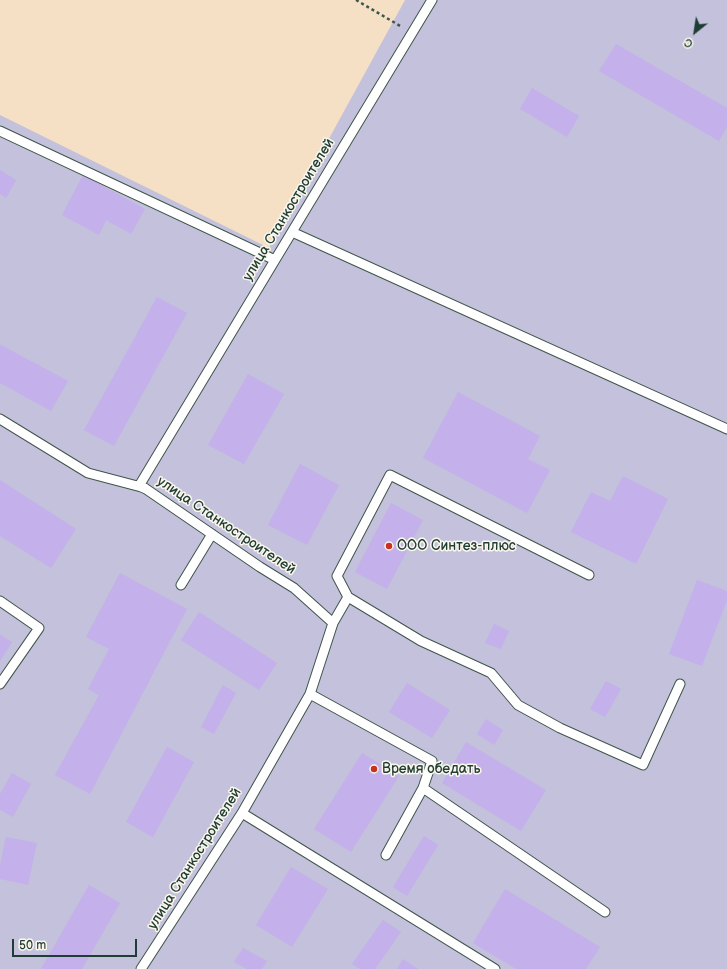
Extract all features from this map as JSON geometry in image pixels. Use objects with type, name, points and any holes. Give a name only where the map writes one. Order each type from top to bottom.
[{"type":"lane","name":"улица Станкостроителей","points":[[141,969],[242,813],[310,694],[333,623],[294,588],[260,567],[140,486],[432,0]]},
{"type":"lane","points":[[0,131],[275,260]]},
{"type":"lane","points":[[292,232],[727,429]]},
{"type":"lane","points":[[0,419],[88,473],[146,489]]},
{"type":"lane","points":[[589,576],[390,475],[337,576],[348,597],[421,641],[491,674],[518,706],[560,728],[643,765],[680,684]]},
{"type":"lane","points":[[181,585],[212,534]]},
{"type":"lane","points":[[333,623],[348,597]]},
{"type":"lane","points":[[0,601],[39,628],[0,684]]},
{"type":"lane","points":[[310,694],[432,761],[423,788],[386,855]]},
{"type":"lane","points":[[423,788],[605,912]]},
{"type":"lane","points":[[242,813],[495,969]]},
{"type":"path","points":[[356,0],[412,33]]},
{"type":"shaded area","points":[[405,0],[727,0],[727,969],[0,969],[0,115],[269,248]]},
{"type":"building","points":[[616,44],[727,108],[727,127],[719,141],[599,71]]},
{"type":"building","points":[[532,88],[579,116],[567,137],[520,109]]},
{"type":"building","points":[[0,170],[16,180],[6,198],[0,194]]},
{"type":"building","points":[[83,175],[145,209],[131,234],[106,220],[99,235],[62,215]]},
{"type":"building","points":[[157,297],[187,313],[114,446],[84,430]]},
{"type":"building","points":[[1,345],[68,381],[51,411],[0,383]]},
{"type":"building","points":[[248,374],[284,394],[244,464],[208,445]]},
{"type":"building","points":[[458,392],[540,436],[528,459],[550,470],[527,513],[423,458]]},
{"type":"building","points":[[300,464],[339,485],[307,545],[268,525]]},
{"type":"building","points":[[623,476],[668,499],[636,564],[571,532],[591,492],[610,501]]},
{"type":"building","points":[[0,480],[76,529],[51,568],[0,536]]},
{"type":"building","name":"ООО Синтез-плюс","points":[[391,503],[423,520],[387,589],[355,572]]},
{"type":"building","points":[[120,573],[187,609],[90,794],[55,775],[99,695],[88,689],[109,649],[86,637]]},
{"type":"building","points":[[697,580],[727,591],[727,600],[702,666],[669,654]]},
{"type":"building","points":[[199,612],[277,663],[259,690],[181,640]]},
{"type":"building","points":[[494,624],[509,631],[501,649],[485,643]]},
{"type":"building","points":[[0,635],[12,642],[0,661]]},
{"type":"building","points":[[606,681],[621,689],[605,717],[590,709]]},
{"type":"building","points":[[407,683],[450,710],[432,738],[389,712]]},
{"type":"building","points":[[223,685],[236,693],[214,734],[201,727]]},
{"type":"building","points":[[486,719],[503,730],[494,745],[477,734]]},
{"type":"building","points":[[466,742],[546,790],[521,831],[442,783]]},
{"type":"building","points":[[167,747],[194,762],[153,837],[126,822]]},
{"type":"building","points":[[362,753],[399,776],[351,852],[314,829]]},
{"type":"building","points":[[12,773],[31,784],[13,817],[0,810],[0,794]]},
{"type":"building","points":[[424,836],[438,845],[407,896],[393,887]]},
{"type":"building","points":[[6,837],[37,843],[28,885],[0,879],[0,865]]},
{"type":"building","points":[[291,867],[328,889],[292,947],[256,925]]},
{"type":"building","points":[[89,885],[120,903],[82,969],[41,969]]},
{"type":"building","points":[[505,889],[600,947],[586,969],[516,969],[473,943]]},
{"type":"building","points":[[383,920],[401,932],[375,969],[360,969],[352,964]]},
{"type":"building","points":[[243,948],[267,961],[262,969],[247,969],[234,962]]},
{"type":"building","points":[[403,959],[418,969],[397,969]]},
{"type":"place","name":"ООО Синтез-плюс","points":[[389,546]]},
{"type":"place","name":"Время обедать","points":[[374,769]]}]
